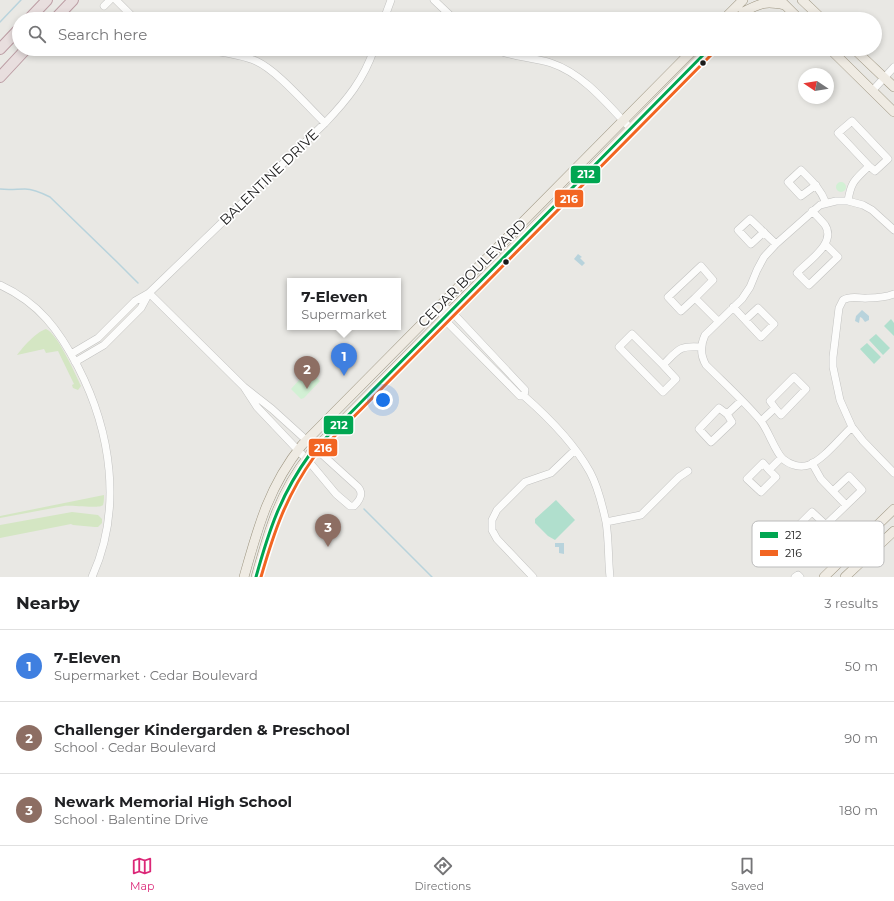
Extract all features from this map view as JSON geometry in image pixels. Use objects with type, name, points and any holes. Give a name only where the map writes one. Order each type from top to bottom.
[{"type":"highway","points":[[36,12],[47,0]]},
{"type":"highway","points":[[62,12],[73,0]]},
{"type":"highway","points":[[0,49],[12,36]]},
{"type":"highway","points":[[0,77],[20,56]]},
{"type":"main road","points":[[731,12],[743,0]]},
{"type":"main road","points":[[744,12],[755,0]]},
{"type":"main road","points":[[802,0],[815,12]]},
{"type":"main road","points":[[746,12],[760,3],[782,3],[792,12]]},
{"type":"main road","name":"CEDAR BOULEVARD","points":[[244,577],[267,503],[277,482],[306,440],[687,56]]},
{"type":"main road","name":"CEDAR BOULEVARD","points":[[256,577],[276,510],[291,482],[315,448],[702,56]]},
{"type":"main road","points":[[837,56],[894,112]]},
{"type":"main road","points":[[861,56],[894,87]]},
{"type":"main road","points":[[882,521],[894,509]]},
{"type":"main road","points":[[884,541],[894,531]]},
{"type":"main road","points":[[824,577],[834,567]]},
{"type":"main road","points":[[846,577],[856,567]]},
{"type":"street","points":[[104,6],[110,0]]},
{"type":"street","points":[[116,0],[128,12]]},
{"type":"street","points":[[387,12],[391,0]]},
{"type":"street","points":[[434,0],[447,12]]},
{"type":"street","points":[[237,56],[263,65],[278,77],[325,123]]},
{"type":"street","name":"BALENTINE DRIVE","points":[[71,354],[98,338],[135,301],[149,293],[325,123],[341,106],[357,85],[372,56]]},
{"type":"street","points":[[515,56],[543,61],[561,68],[587,85],[631,129]]},
{"type":"street","points":[[872,90],[894,67]]},
{"type":"street","points":[[852,121],[888,160],[875,171],[869,166],[838,133],[852,121]]},
{"type":"street","points":[[848,201],[850,188],[853,182],[869,166]]},
{"type":"street","points":[[816,185],[826,203]]},
{"type":"street","points":[[852,427],[822,457],[812,463],[803,466],[795,465],[781,458],[761,421],[706,365],[703,359],[701,347],[705,335],[742,299],[764,258],[776,244],[820,205],[836,201],[848,201],[863,205],[872,210],[894,230]]},
{"type":"street","points":[[812,211],[826,226],[828,235],[826,245],[797,273],[809,285],[838,257],[826,245]]},
{"type":"street","points":[[764,232],[776,244]]},
{"type":"street","points":[[701,266],[713,280],[695,298],[681,310],[668,297],[701,266]]},
{"type":"street","points":[[0,285],[14,292],[41,313],[58,331],[89,390],[99,417],[106,444],[110,500],[108,523],[102,551],[92,577]]},
{"type":"street","points":[[149,293],[244,388],[260,400],[358,487],[361,491],[361,497],[354,506],[350,506],[336,494],[298,450],[257,407],[244,388]]},
{"type":"street","name":"BALENTINE DRIVE","points":[[75,362],[104,345],[141,308],[149,293]]},
{"type":"street","points":[[894,294],[867,299],[852,297],[843,300],[839,308],[833,348],[833,367],[840,400],[852,427],[863,441],[894,473]]},
{"type":"street","points":[[695,298],[718,321]]},
{"type":"street","points":[[440,305],[451,311],[525,390],[524,396]]},
{"type":"street","points":[[440,305],[443,318],[520,396],[524,396],[548,417],[591,473],[603,508],[606,522],[610,577]]},
{"type":"street","points":[[732,308],[745,320]]},
{"type":"street","points":[[632,334],[663,365],[676,379],[663,392],[619,347],[632,334]]},
{"type":"street","points":[[663,365],[681,348],[692,346],[701,347]]},
{"type":"street","points":[[794,376],[806,389],[781,415],[775,408],[770,401],[794,376]]},
{"type":"street","points":[[727,414],[741,401]]},
{"type":"street","points":[[719,408],[727,414],[732,422],[711,442],[699,429],[719,408]]},
{"type":"street","points":[[761,421],[775,408]]},
{"type":"street","points":[[533,577],[497,540],[492,530],[492,520],[496,510],[525,482],[551,473],[574,450]]},
{"type":"street","points":[[769,470],[781,458]]},
{"type":"street","points":[[812,463],[821,479],[846,505]]},
{"type":"street","points":[[606,522],[641,515],[679,477],[688,471]]},
{"type":"street","points":[[830,521],[862,490],[849,476],[833,491]]},
{"type":"street","points":[[795,577],[798,575],[800,577]]},
{"type":"green space","points":[[841,182],[846,187],[841,192],[836,187]]},
{"type":"green space","points":[[891,319],[894,323],[894,336],[884,326]]},
{"type":"green space","points":[[46,329],[55,338],[65,354],[81,386],[78,390],[73,388],[72,385],[74,384],[58,351],[46,353],[44,349],[17,355],[34,336]]},
{"type":"green space","points":[[876,334],[890,348],[883,355],[869,340]]},
{"type":"green space","points":[[867,343],[881,357],[874,364],[860,349]]},
{"type":"green space","points":[[309,369],[320,381],[304,398],[301,399],[291,389]]},
{"type":"green space","points":[[104,495],[103,505],[101,506],[64,506],[0,518],[0,516]]},
{"type":"green space","points":[[556,500],[575,520],[555,540],[548,536],[535,523],[535,519]]},
{"type":"green space","points":[[72,512],[98,515],[102,519],[102,523],[98,527],[71,524],[0,538],[0,525]]},
{"type":"water","points":[[578,254],[582,257],[580,258],[585,263],[582,266],[574,259]]},
{"type":"water","points":[[862,310],[869,316],[869,320],[865,322],[860,317],[859,323],[855,321],[856,316]]},
{"type":"water","points":[[555,543],[564,543],[564,554],[559,553],[559,547],[555,547]]},
{"type":"waterway","points":[[0,22],[21,0]]},
{"type":"waterway","points":[[0,189],[32,190],[50,197],[138,283]]},
{"type":"waterway","points":[[364,509],[432,577]]},
{"type":"transit line","name":"212","points":[[256,577],[277,513],[291,483],[310,454],[702,56]]},
{"type":"transit line","name":"216","points":[[261,577],[276,530],[288,500],[314,457],[710,56]]},
{"type":"place","name":"7-Eleven","points":[[344,376]]},
{"type":"place","name":"Challenger Kindergarden & Preschool","points":[[307,389]]},
{"type":"place","name":"Newark Memorial High School","points":[[328,547]]}]
